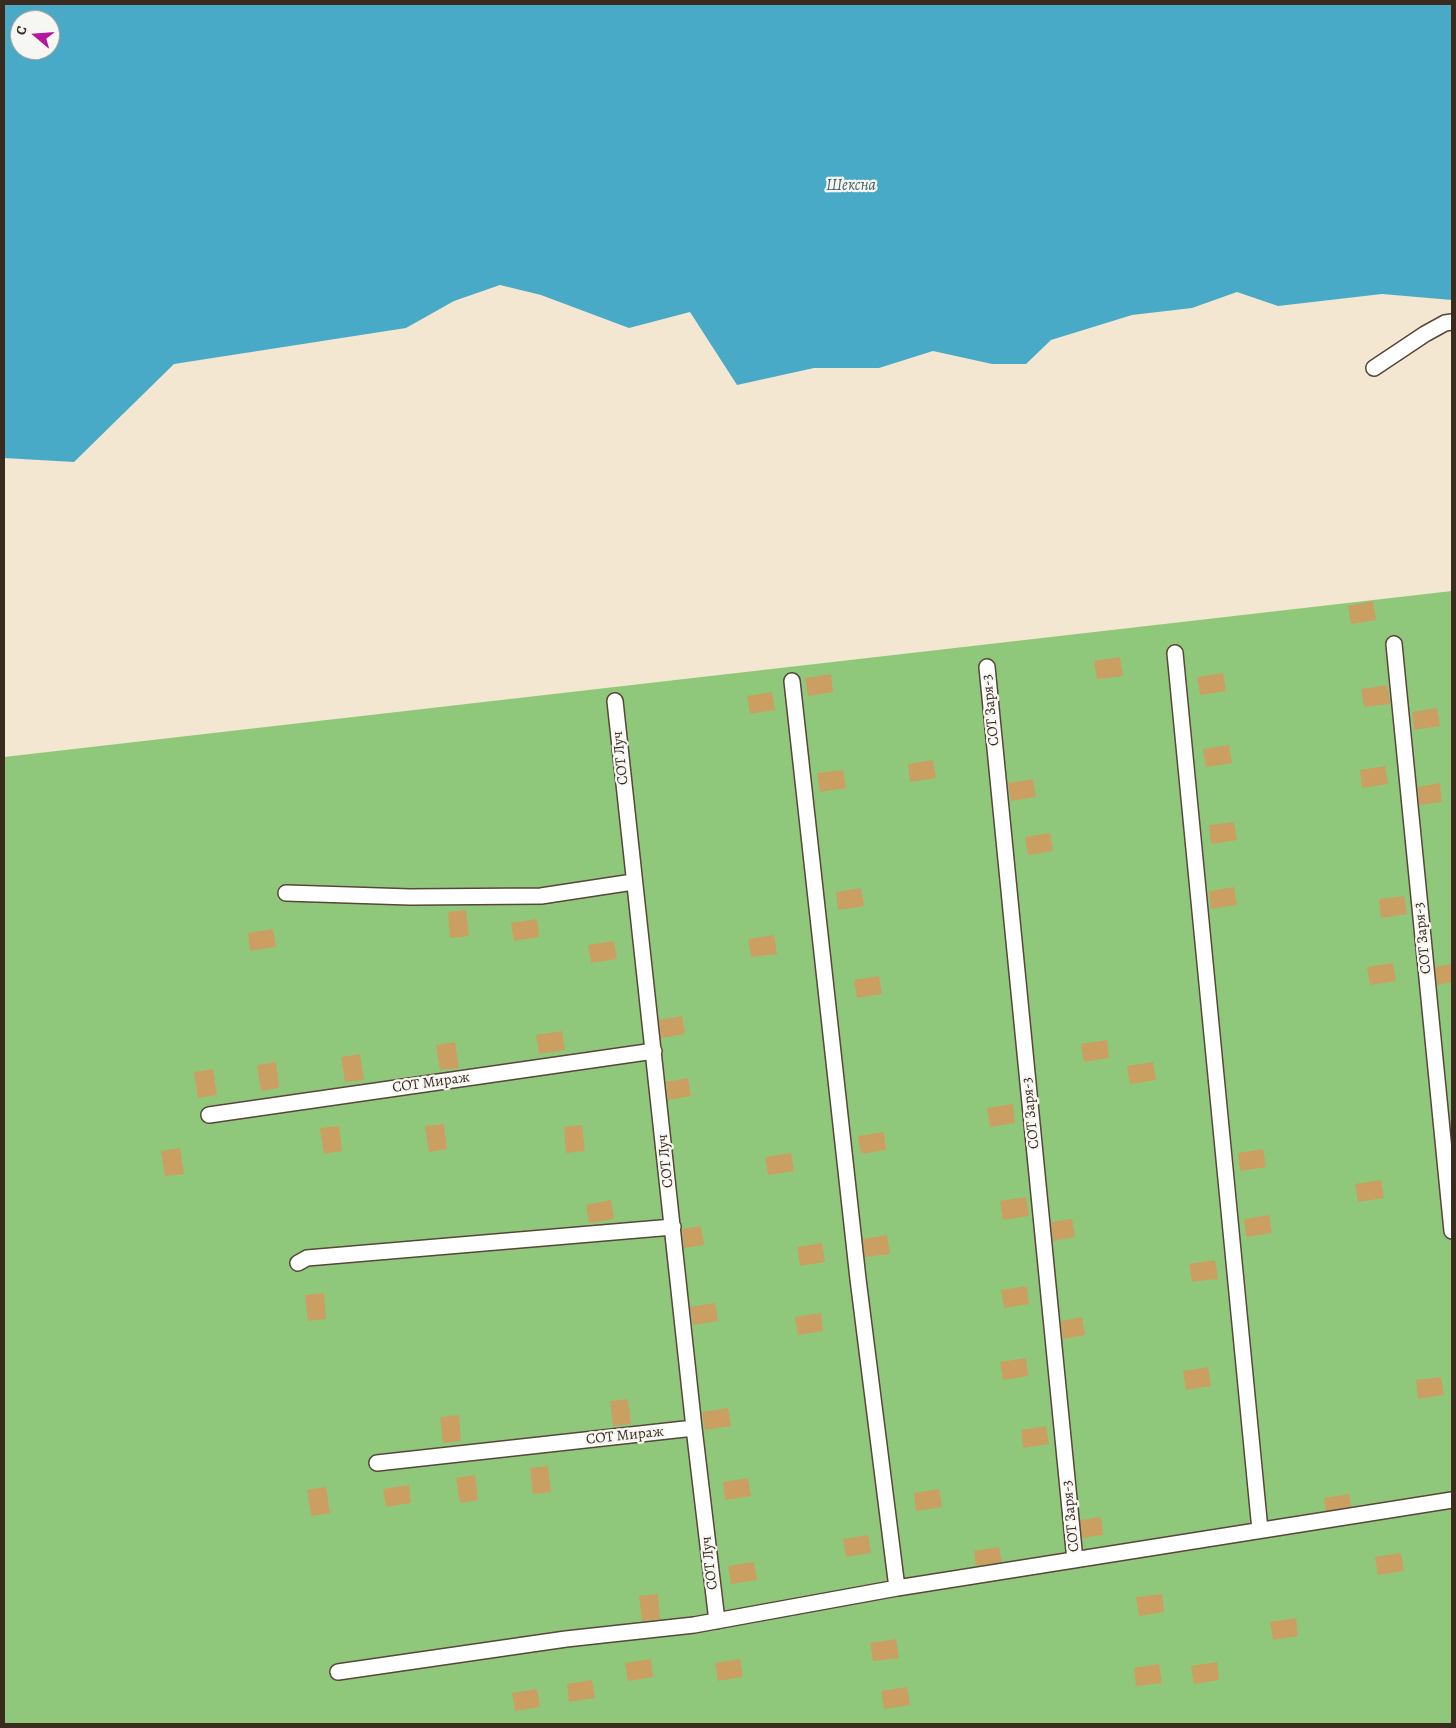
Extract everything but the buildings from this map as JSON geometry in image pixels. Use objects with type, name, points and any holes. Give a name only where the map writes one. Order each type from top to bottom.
[{"type":"street","points":[[1374,368],[1425,334],[1445,323],[1452,322]]},
{"type":"street","name":"СОТ Заря-3","points":[[1394,644],[1452,1231]]},
{"type":"street","points":[[1175,654],[1260,1530]]},
{"type":"street","name":"СОТ Заря-3","points":[[987,667],[1075,1560]]},
{"type":"street","points":[[792,681],[858,1279],[897,1588]]},
{"type":"street","name":"СОТ Луч","points":[[615,701],[633,882],[654,1051],[694,1428],[717,1620]]},
{"type":"street","points":[[286,893],[410,897],[541,896],[633,882]]},
{"type":"street","name":"СОТ Мираж","points":[[209,1115],[654,1051]]},
{"type":"street","points":[[298,1263],[307,1258],[673,1227]]},
{"type":"street","name":"СОТ Мираж","points":[[378,1463],[694,1428]]},
{"type":"street","points":[[338,1672],[566,1639],[694,1625],[897,1588],[1452,1500]]},
{"type":"green space","points":[[1452,591],[1452,1724],[4,1724],[4,757]]},
{"type":"water","name":"Шексна","points":[[4,4],[1452,4],[1452,300],[1382,294],[1278,306],[1237,292],[1192,308],[1132,315],[1051,340],[1026,364],[992,364],[933,351],[879,368],[814,368],[737,385],[690,312],[629,328],[541,295],[500,285],[454,301],[406,328],[174,364],[74,462],[4,458]]}]
